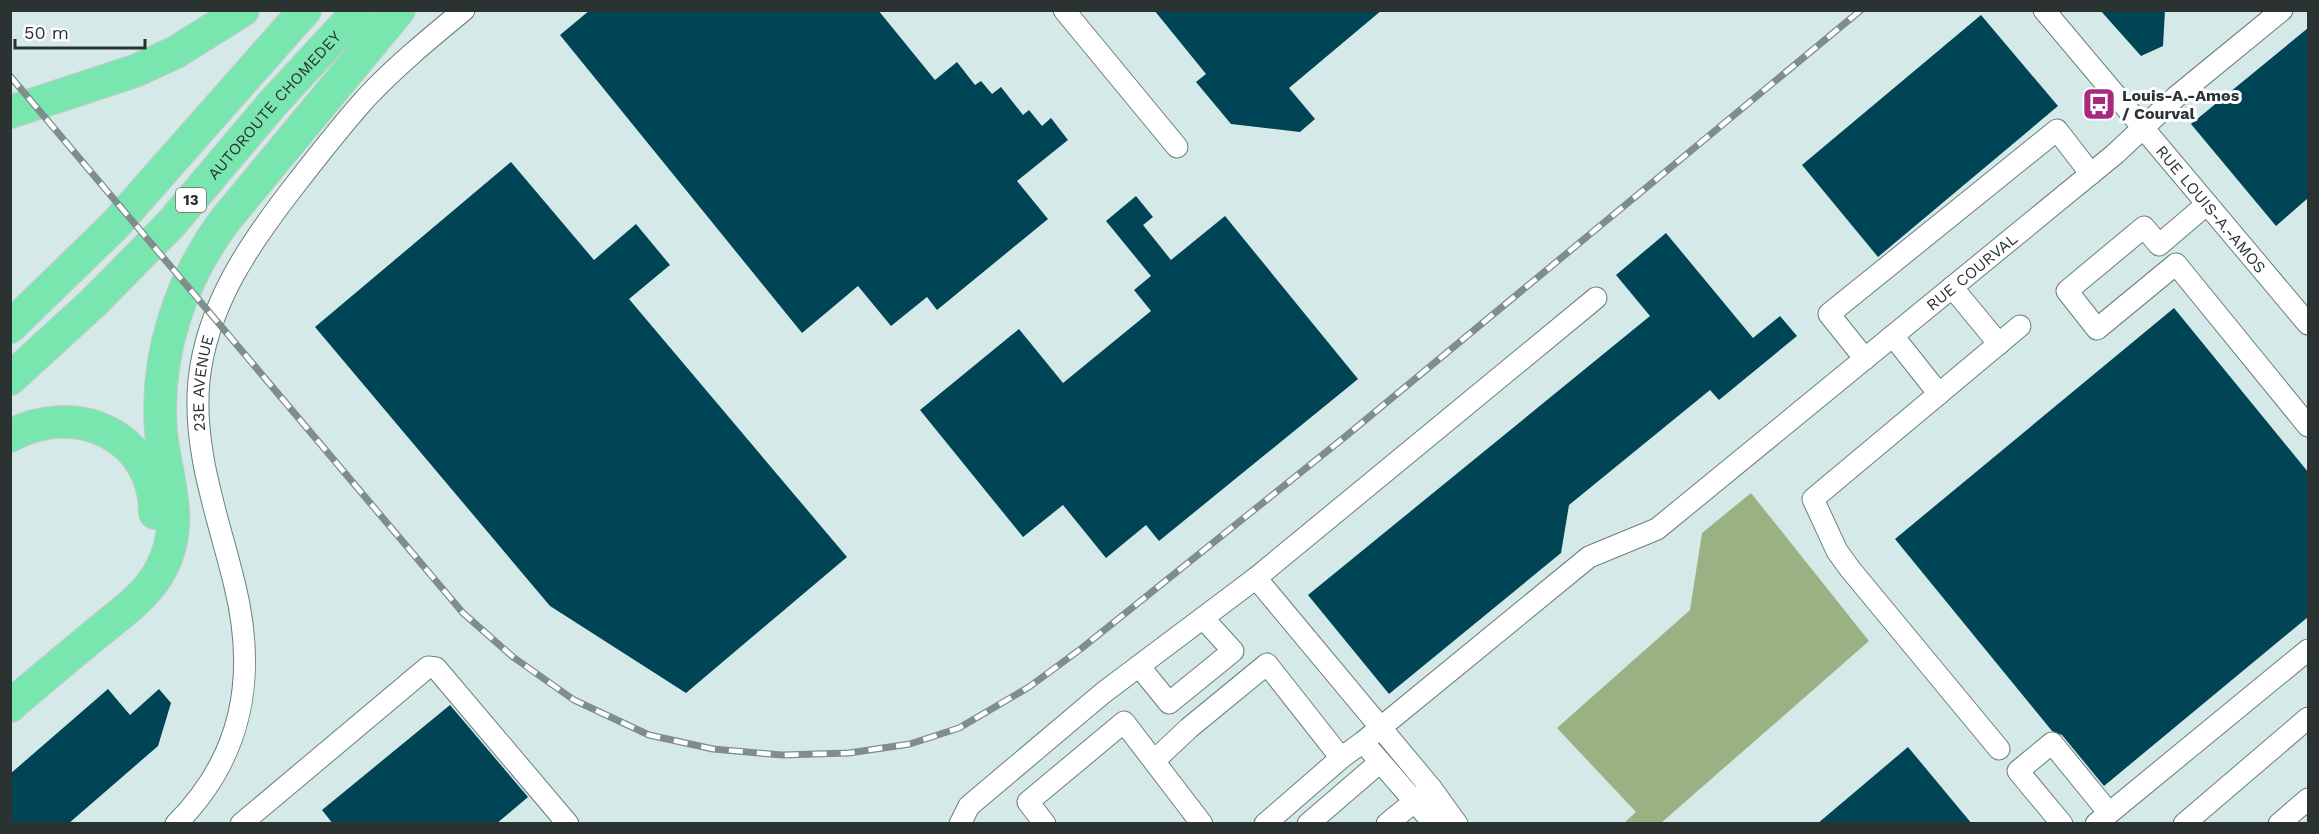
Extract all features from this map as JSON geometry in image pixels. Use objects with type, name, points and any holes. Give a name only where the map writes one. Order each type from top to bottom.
[{"type":"highway","points":[[10,112],[135,71],[176,52],[243,10]]},
{"type":"highway","name":"13","points":[[10,327],[115,225],[305,10]]},
{"type":"highway","name":"AUTOROUTE CHOMEDEY","points":[[10,379],[93,303],[171,224],[273,103],[359,10]]},
{"type":"highway","points":[[10,706],[138,598],[161,570],[170,548],[174,516],[161,431],[162,379],[172,325],[190,277],[207,246],[226,219],[399,10]]},
{"type":"highway","points":[[10,436],[31,426],[56,421],[81,422],[105,431],[135,456],[148,479],[155,505],[155,519],[150,543],[133,574],[10,680]]},
{"type":"street","name":"23E AVENUE","points":[[176,824],[205,790],[227,750],[239,718],[246,671],[245,640],[240,607],[207,480],[199,426],[199,380],[213,318],[233,275],[256,237],[334,136],[381,82],[464,10]]},
{"type":"street","points":[[1064,10],[1177,147]]},
{"type":"street","name":"RUE LOUIS-A.-AMOS","points":[[2044,10],[2308,324]]},
{"type":"street","name":"RUE COURVAL","points":[[1265,824],[1341,758],[1588,557],[1657,529],[2091,174],[2177,96],[2282,10]]},
{"type":"street","points":[[1864,359],[1829,314],[2056,130],[2091,174]]},
{"type":"street","points":[[2159,245],[2207,204]]},
{"type":"street","points":[[2176,264],[2097,329],[2067,291],[2144,227],[2176,264],[2306,419]]},
{"type":"street","points":[[1953,287],[2000,344]]},
{"type":"street","points":[[960,824],[969,806],[1103,693],[1256,578],[1596,298]]},
{"type":"street","points":[[1999,749],[1850,569],[1833,543],[1813,498],[2020,326]]},
{"type":"street","points":[[1893,336],[1939,394]]},
{"type":"street","points":[[1256,578],[1431,788],[1457,824]]},
{"type":"street","points":[[1139,666],[1169,703],[1233,651],[1203,618]]},
{"type":"street","points":[[2062,824],[2018,771],[2052,743],[2103,818],[2308,650]]},
{"type":"street","points":[[1154,761],[1189,728],[1267,664],[1341,758]]},
{"type":"street","points":[[242,824],[432,666],[567,823]]},
{"type":"street","points":[[2184,824],[2308,718]]},
{"type":"street","points":[[1045,824],[1028,802],[1124,722],[1202,824]]},
{"type":"street","points":[[1363,742],[1434,824]]},
{"type":"street","points":[[1308,824],[1380,762]]},
{"type":"street","points":[[1387,824],[1431,788]]},
{"type":"street","points":[[2279,824],[2308,799]]},
{"type":"green space","points":[[1751,493],[1869,641],[1661,823],[1624,823],[1636,812],[1557,728],[1690,610],[1702,533]]},
{"type":"building","points":[[590,10],[878,10],[935,80],[957,62],[975,85],[981,81],[992,94],[1001,87],[1023,115],[1029,110],[1042,126],[1051,118],[1068,140],[1017,181],[1048,219],[937,310],[927,297],[891,326],[858,286],[802,333],[560,35]]},
{"type":"building","points":[[1154,10],[1382,10],[1289,88],[1315,119],[1300,132],[1231,124],[1196,82],[1206,74]]},
{"type":"building","points":[[2100,10],[2165,10],[2163,46],[2141,56]]},
{"type":"building","points":[[1981,15],[2058,106],[1878,257],[1802,165]]},
{"type":"building","points":[[2308,28],[2308,198],[2276,226],[2191,124]]},
{"type":"building","points":[[511,162],[594,260],[636,224],[670,265],[629,299],[847,557],[686,693],[550,606],[315,327]]},
{"type":"building","points":[[1136,196],[1153,217],[1143,225],[1171,260],[1225,216],[1358,379],[1159,541],[1146,525],[1106,558],[1063,505],[1023,537],[920,410],[1019,329],[1063,383],[1151,311],[1134,290],[1151,276],[1106,221]]},
{"type":"building","points":[[1666,233],[1753,338],[1780,316],[1797,336],[1719,400],[1710,390],[1569,505],[1561,553],[1389,694],[1308,595],[1650,316],[1616,275]]},
{"type":"building","points":[[2174,308],[2308,472],[2308,617],[2104,786],[2062,735],[2052,731],[1895,539]]},
{"type":"building","points":[[108,689],[130,715],[159,689],[171,703],[158,746],[68,824],[10,824],[10,774]]},
{"type":"building","points":[[450,705],[528,797],[496,824],[333,824],[322,810]]},
{"type":"building","points":[[1908,747],[1972,824],[1817,824]]},
{"type":"railway","points":[[10,76],[463,613],[513,657],[574,700],[649,735],[713,749],[782,755],[849,753],[910,744],[959,728],[1029,687],[1082,648],[1346,436],[1861,10]]},
{"type":"place","name":"Louis-A.-Amos / Courval","points":[[2099,104]]}]
